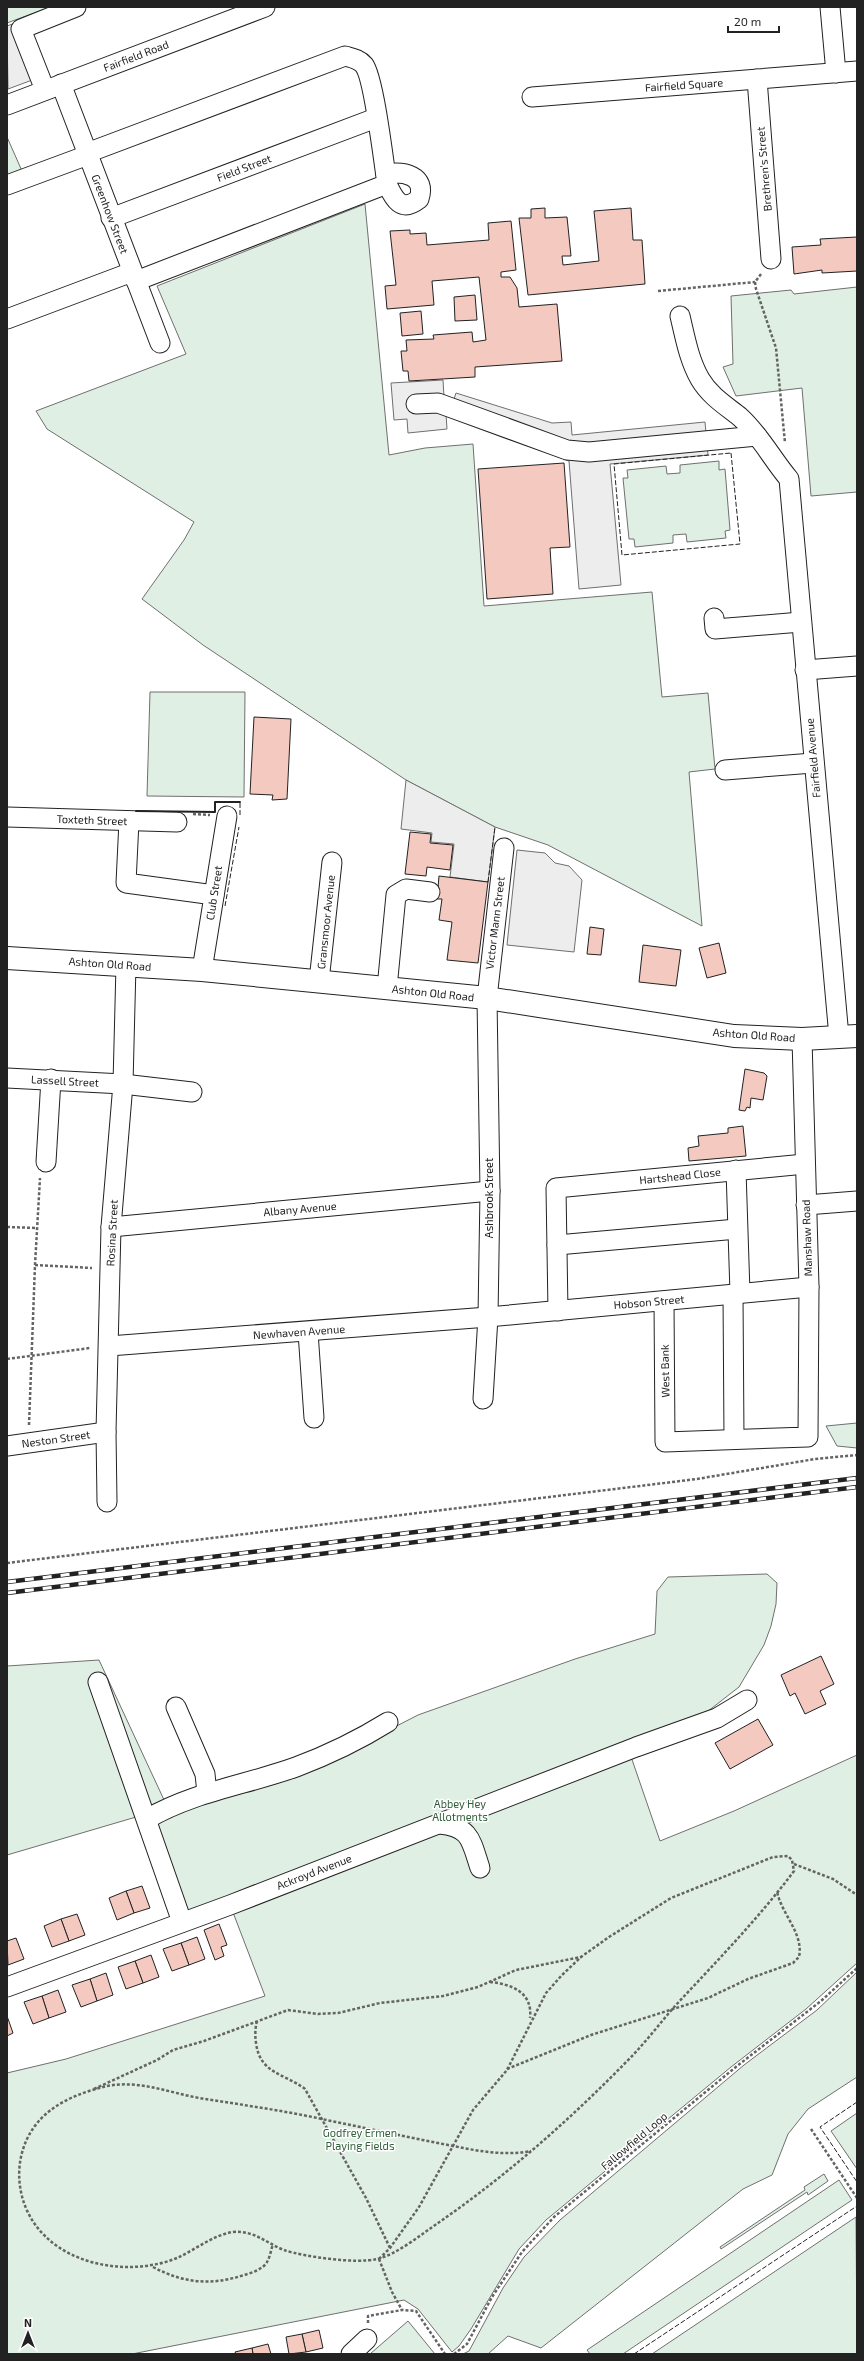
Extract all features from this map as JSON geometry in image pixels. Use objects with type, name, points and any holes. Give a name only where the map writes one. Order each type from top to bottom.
[{"type":"highway","name":"Ashton Old Road","points":[[7,958],[202,970],[487,998],[734,1036],[802,1039],[848,1037]]},
{"type":"street","name":"Greenhow Street","points":[[76,7],[21,29],[53,87],[87,154],[160,343]]},
{"type":"street","name":"Fairfield Road","points":[[7,105],[240,11],[265,7]]},
{"type":"street","points":[[830,7],[836,72]]},
{"type":"street","points":[[7,185],[345,56],[359,60],[365,66],[372,92],[386,179],[134,276],[7,319]]},
{"type":"street","name":"Fairfield Square","points":[[532,97],[857,71]]},
{"type":"street","name":"Brethren's Street","points":[[757,79],[771,259]]},
{"type":"street","name":"Field Street","points":[[111,218],[376,118]]},
{"type":"street","points":[[680,316],[692,363],[700,380],[711,395],[740,417],[757,436]]},
{"type":"street","points":[[416,404],[438,403],[568,450],[589,452],[757,436]]},
{"type":"street","name":"Fairfield Avenue","points":[[757,436],[789,479],[813,763],[848,1037]]},
{"type":"street","points":[[714,618],[715,629],[801,622]]},
{"type":"street","points":[[805,670],[857,666]]},
{"type":"street","points":[[724,770],[813,763]]},
{"type":"street","name":"Club Street","points":[[202,970],[227,816]]},
{"type":"street","name":"Toxteth Street","points":[[7,817],[177,822]]},
{"type":"street","points":[[129,821],[126,883],[214,895]]},
{"type":"street","name":"Victor Mann Street","points":[[487,998],[502,920],[507,878],[504,848]]},
{"type":"street","name":"Gransmoor Avenue","points":[[319,981],[332,862]]},
{"type":"street","points":[[387,988],[396,895],[406,889],[430,892]]},
{"type":"street","name":"Rosina Street","points":[[107,1502],[106,1432],[111,1227],[123,1084],[126,965]]},
{"type":"street","name":"Ashbrook Street","points":[[483,1399],[488,1317],[490,1191],[487,998]]},
{"type":"street","name":"Manshaw Road","points":[[734,1439],[808,1437],[809,1287],[802,1039]]},
{"type":"street","name":"Lassell Street","points":[[7,1078],[123,1084],[192,1092]]},
{"type":"street","points":[[46,1162],[51,1080]]},
{"type":"street","name":"Hartshead Close","points":[[557,1245],[556,1188],[805,1164]]},
{"type":"street","points":[[734,1439],[747,1293],[737,1229],[736,1170]]},
{"type":"street","name":"Albany Avenue","points":[[111,1227],[490,1191]]},
{"type":"street","points":[[806,1205],[857,1201]]},
{"type":"street","points":[[558,1311],[557,1245],[737,1229]]},
{"type":"street","name":"Hobson Street","points":[[488,1317],[809,1287]]},
{"type":"street","name":"West Bank","points":[[664,1301],[666,1442],[734,1439]]},
{"type":"street","name":"Newhaven Avenue","points":[[109,1346],[308,1332],[488,1317]]},
{"type":"street","points":[[308,1332],[314,1418]]},
{"type":"street","name":"Neston Street","points":[[7,1446],[106,1432]]},
{"type":"street","points":[[98,1682],[182,1922]]},
{"type":"street","name":"Ackroyd Avenue","points":[[7,1987],[182,1922],[619,1754],[717,1718],[747,1700]]},
{"type":"street","points":[[176,1707],[205,1774],[207,1793]]},
{"type":"street","points":[[147,1819],[169,1807],[207,1793],[295,1767],[359,1740],[388,1722]]},
{"type":"street","points":[[440,1824],[453,1825],[462,1829],[468,1835],[480,1868]]},
{"type":"street","points":[[351,2354],[367,2339]]},
{"type":"path","points":[[658,291],[755,282],[771,259]]},
{"type":"path","points":[[755,282],[776,348],[786,448]]},
{"type":"path","points":[[177,822],[189,814],[227,816]]},
{"type":"path","points":[[29,1443],[36,1228],[40,1172],[46,1162]]},
{"type":"path","points":[[7,1227],[36,1228]]},
{"type":"path","points":[[35,1264],[110,1269]]},
{"type":"path","points":[[7,1359],[109,1346]]},
{"type":"path","points":[[7,1563],[697,1479],[815,1459],[857,1455]]},
{"type":"path","points":[[379,2259],[390,2248],[419,2207],[473,2110],[507,2070],[530,2021],[546,1993],[581,1957],[645,1913],[671,1898],[773,1857],[788,1856],[794,1864],[832,1879],[857,1895]]},
{"type":"path","points":[[531,2151],[506,2154],[452,2146],[323,2119],[194,2097],[143,2084],[107,2086],[69,2098],[51,2109],[38,2122],[27,2138],[22,2154],[19,2183],[26,2211],[34,2225],[47,2239],[60,2249],[75,2256],[125,2267],[152,2266],[179,2257],[230,2232],[252,2233],[286,2251],[308,2256],[334,2259],[379,2259],[412,2240],[455,2211],[531,2151],[635,2053],[674,2007],[731,1947],[794,1871],[794,1864]]},
{"type":"path","points":[[507,2070],[571,2043],[674,2007],[708,1998],[748,1979],[793,1963],[799,1957],[799,1939],[784,1912],[777,1891]]},
{"type":"path","points":[[86,2092],[157,2060],[173,2050],[204,2042],[288,2010],[318,2014],[338,2013],[380,2003],[442,1996],[488,1982],[516,1970],[581,1957]]},
{"type":"path","name":"Fallowfield Loop","points":[[454,2354],[467,2344],[492,2297],[522,2252],[554,2217],[737,2066],[821,2001],[857,1968]]},
{"type":"path","points":[[488,1982],[513,1986],[524,1994],[529,2002],[530,2021]]},
{"type":"path","points":[[257,2021],[256,2038],[260,2061],[274,2072],[296,2082],[306,2089],[390,2248]]},
{"type":"path","points":[[811,2129],[857,2198]]},
{"type":"path","points":[[152,2266],[167,2275],[194,2282],[226,2282],[261,2268],[267,2262],[273,2244]]},
{"type":"path","points":[[379,2259],[392,2292],[402,2310]]},
{"type":"path","points":[[367,2339],[368,2316],[402,2310],[416,2311],[445,2354]]},
{"type":"green space","points":[[7,7],[50,7],[7,23]]},
{"type":"green space","points":[[7,137],[22,171],[7,176]]},
{"type":"green space","points":[[365,204],[389,455],[425,448],[473,444],[484,606],[652,592],[662,697],[708,693],[715,769],[689,772],[702,926],[548,845],[495,827],[406,780],[203,645],[142,599],[184,540],[194,522],[47,429],[36,411],[186,354],[157,286]]},
{"type":"green space","points":[[857,287],[857,492],[811,496],[802,388],[736,396],[723,367],[733,364],[731,296],[791,290],[794,294]]},
{"type":"green space","points":[[719,461],[719,470],[725,469],[730,530],[725,531],[726,538],[687,542],[686,534],[673,535],[673,543],[635,547],[634,539],[629,539],[623,478],[628,478],[627,470],[666,466],[667,474],[680,473],[680,465]]},
{"type":"green space","points":[[150,692],[245,692],[244,797],[147,796]]},
{"type":"green space","points":[[857,1423],[857,1448],[837,1446],[826,1426]]},
{"type":"green space","name":"Godfrey Ermen Playing Fields","points":[[767,1574],[777,1583],[776,1604],[771,1626],[764,1645],[739,1687],[703,1715],[627,1745],[660,1841],[734,1811],[857,1755],[857,1963],[806,2009],[731,2067],[546,2220],[519,2249],[471,2329],[459,2346],[452,2352],[418,2309],[404,2300],[132,2354],[7,2354],[7,2073],[66,2059],[265,1996],[229,1902],[177,1921],[136,1817],[7,1855],[7,1666],[99,1660],[165,1802],[348,1751],[418,1715],[575,1659],[655,1634],[657,1591],[668,1577]]},
{"type":"green space","points":[[857,1972],[857,2077],[808,2109],[788,2134],[772,2175],[743,2189],[541,2348],[508,2336],[488,2354],[463,2354],[469,2351],[503,2288],[524,2257],[560,2220],[744,2065],[817,2010]]},
{"type":"green space","points":[[857,2113],[857,2169],[831,2131]]},
{"type":"green space","points":[[824,2174],[828,2181],[808,2195],[807,2192],[721,2249],[720,2247],[805,2190],[804,2187]]},
{"type":"green space","points":[[839,2180],[852,2200],[623,2354],[590,2354],[587,2350]]},
{"type":"green space","points":[[856,2217],[857,2354],[652,2354]]},
{"type":"green space","points":[[408,2321],[435,2354],[370,2354]]},
{"type":"shaded area","points":[[23,20],[43,76],[8,89],[7,26]]},
{"type":"shaded area","points":[[443,380],[444,397],[453,402],[456,393],[552,423],[571,422],[572,435],[705,422],[708,455],[610,464],[621,585],[579,589],[569,461],[446,414],[447,429],[408,433],[407,419],[394,420],[391,383]]},
{"type":"shaded area","points":[[406,780],[495,827],[488,882],[450,877],[454,844],[431,842],[432,833],[401,829]]},
{"type":"shaded area","points":[[517,850],[545,853],[555,863],[569,866],[582,880],[574,952],[507,945]]},
{"type":"building","points":[[545,208],[545,218],[567,217],[571,256],[562,256],[563,265],[599,261],[594,211],[631,208],[633,240],[642,240],[645,284],[528,295],[519,218],[531,218],[531,209]]},
{"type":"building","points":[[511,221],[516,270],[501,272],[501,277],[510,277],[517,288],[519,307],[557,304],[562,361],[475,367],[475,377],[409,381],[408,371],[403,371],[401,351],[407,351],[406,340],[434,339],[433,335],[472,332],[473,342],[486,340],[479,277],[432,281],[434,305],[387,309],[385,286],[396,285],[390,231],[410,230],[410,234],[426,233],[427,245],[489,240],[488,223]]},
{"type":"building","points":[[857,237],[857,271],[822,273],[822,270],[794,274],[792,247],[821,245],[820,239]]},
{"type":"building","points":[[475,295],[477,320],[455,321],[454,297]]},
{"type":"building","points":[[421,311],[423,334],[402,336],[400,313]]},
{"type":"building","points":[[564,463],[570,547],[550,548],[553,594],[487,599],[478,469]]},
{"type":"building","points":[[254,717],[291,719],[287,799],[272,800],[273,795],[250,794]]},
{"type":"building","points":[[410,832],[431,834],[430,843],[453,845],[450,870],[427,867],[426,876],[405,874]]},
{"type":"building","points":[[439,876],[488,882],[478,963],[447,960],[452,922],[439,920],[442,899],[437,899]]},
{"type":"building","points":[[590,927],[604,929],[601,955],[587,954]]},
{"type":"building","points":[[719,943],[726,973],[707,978],[699,948]]},
{"type":"building","points":[[643,945],[681,950],[676,986],[639,982]]},
{"type":"building","points":[[745,1069],[764,1073],[767,1076],[763,1100],[751,1098],[750,1108],[747,1107],[745,1111],[739,1110]]},
{"type":"building","points":[[743,1126],[746,1156],[689,1161],[688,1148],[699,1146],[698,1136],[728,1133],[728,1128]]},
{"type":"building","points":[[821,1656],[834,1684],[820,1691],[826,1704],[805,1714],[795,1693],[790,1696],[781,1675]]},
{"type":"building","points":[[758,1719],[773,1745],[730,1769],[715,1743]]},
{"type":"building","points":[[142,1886],[150,1908],[134,1913],[126,1891]]},
{"type":"building","points":[[126,1891],[134,1913],[117,1920],[109,1898]]},
{"type":"building","points":[[77,1914],[85,1935],[69,1941],[61,1919]]},
{"type":"building","points":[[61,1919],[69,1941],[52,1947],[44,1926]]},
{"type":"building","points":[[219,1924],[227,1945],[221,1947],[224,1956],[215,1960],[204,1930]]},
{"type":"building","points":[[197,1937],[205,1959],[189,1965],[181,1943]]},
{"type":"building","points":[[16,1938],[24,1959],[8,1965],[7,1941]]},
{"type":"building","points":[[181,1943],[189,1965],[172,1971],[163,1949]]},
{"type":"building","points":[[151,1955],[159,1977],[143,1983],[135,1961]]},
{"type":"building","points":[[135,1961],[143,1983],[126,1989],[118,1967]]},
{"type":"building","points":[[106,1973],[113,1995],[97,2001],[90,1979]]},
{"type":"building","points":[[90,1979],[97,2001],[81,2007],[72,1985]]},
{"type":"building","points":[[58,1990],[66,2012],[49,2018],[42,1996]]},
{"type":"building","points":[[42,1996],[49,2018],[33,2024],[24,2002]]},
{"type":"building","points":[[7,2016],[13,2033],[7,2036]]},
{"type":"building","points":[[319,2330],[323,2348],[306,2352],[302,2334]]},
{"type":"building","points":[[302,2334],[306,2352],[289,2354],[286,2337]]},
{"type":"building","points":[[268,2344],[271,2354],[253,2354],[252,2348]]},
{"type":"building","points":[[252,2348],[253,2354],[236,2354],[235,2352]]},
{"type":"railway","points":[[7,1582],[857,1478]]},
{"type":"railway","points":[[7,1593],[857,1487]]},
{"type":"fence","points":[[731,453],[740,544],[622,555],[614,464],[731,453]]},
{"type":"fence","points":[[240,802],[240,815]]},
{"type":"fence","points":[[225,906],[239,827]]},
{"type":"fence","points":[[488,882],[495,827]]},
{"type":"fence","points":[[857,2102],[820,2127],[857,2182]]},
{"type":"fence","points":[[634,2354],[857,2206]]},
{"type":"wall","points":[[136,811],[215,812],[215,802],[240,802]]},
{"type":"park label","name":"Abbey Hey Allotments","points":[[460,1810]]}]
